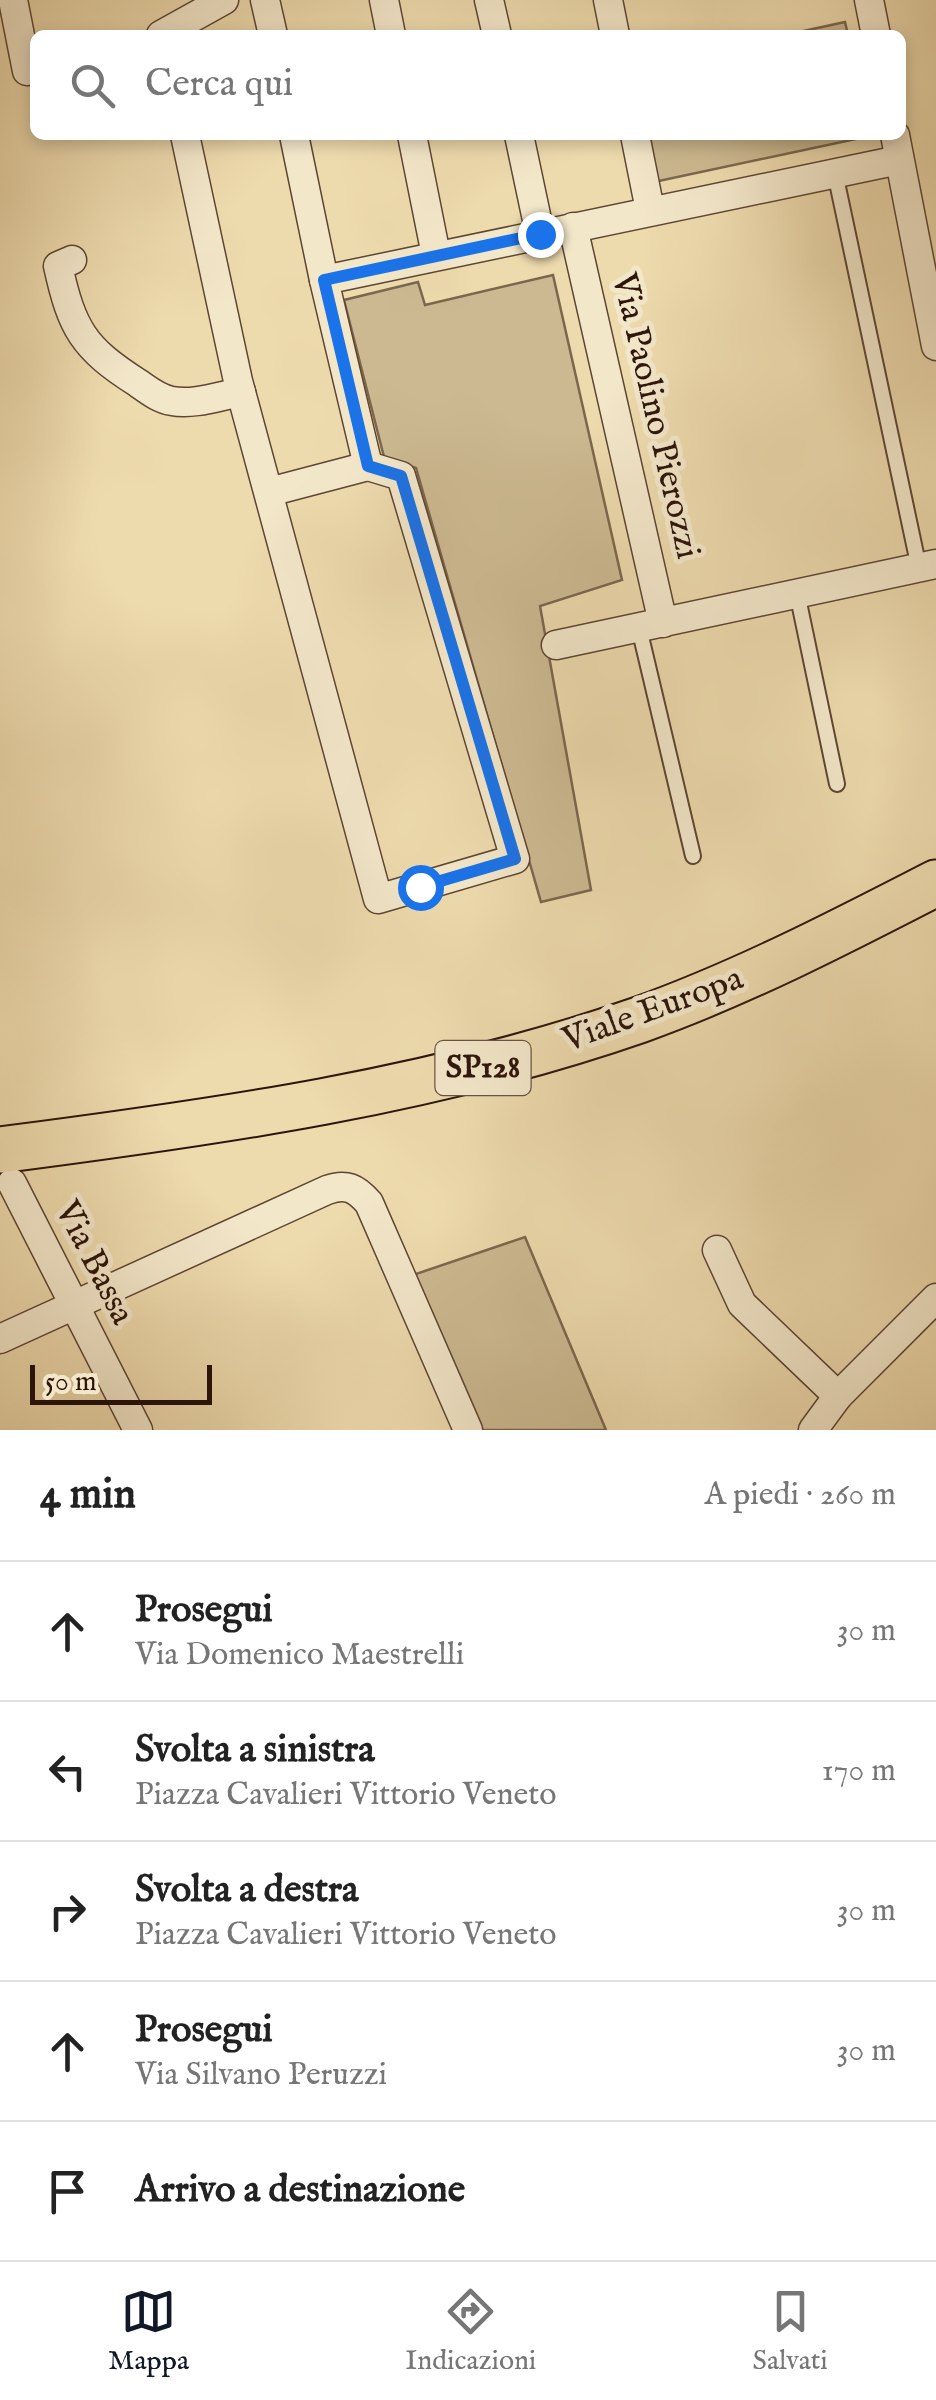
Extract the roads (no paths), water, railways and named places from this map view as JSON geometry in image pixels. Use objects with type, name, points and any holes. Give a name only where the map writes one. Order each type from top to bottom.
[{"type":"main road","name":"Viale Europa","points":[[6,1166],[421,1083],[508,1061],[642,1018],[754,973],[936,883]]},
{"type":"street","points":[[13,0],[21,73]]},
{"type":"street","points":[[172,30],[224,0]]},
{"type":"street","points":[[265,0],[271,30]]},
{"type":"street","points":[[384,0],[390,30]]},
{"type":"street","points":[[489,0],[495,30]]},
{"type":"street","points":[[608,0],[614,30]]},
{"type":"street","points":[[869,0],[875,30]]},
{"type":"street","points":[[187,140],[241,392],[378,898],[515,859],[401,476],[368,466],[270,492]]},
{"type":"street","points":[[295,140],[368,466]]},
{"type":"street","points":[[413,140],[436,255]]},
{"type":"street","points":[[520,140],[540,234]]},
{"type":"street","points":[[636,140],[650,210]]},
{"type":"street","points":[[324,280],[835,173],[897,148],[936,346]]},
{"type":"street","name":"Via Paolino Pierozzi","points":[[573,227],[651,625]]},
{"type":"street","points":[[72,260],[58,266],[72,320],[84,341],[114,368],[168,400],[187,402],[241,392]]},
{"type":"street","points":[[556,645],[928,566]]},
{"type":"street","name":"Via Bassa","points":[[6,1166],[73,1307],[138,1430]]},
{"type":"street","points":[[0,1339],[326,1190],[348,1186],[369,1203],[468,1430]]},
{"type":"street","points":[[717,1250],[742,1304],[838,1396]]},
{"type":"street","points":[[813,1430],[838,1396],[936,1298]]},
{"type":"lane","points":[[835,173],[928,566]]},
{"type":"lane","points":[[797,594],[836,784]]},
{"type":"lane","points":[[651,625],[693,856]]}]
